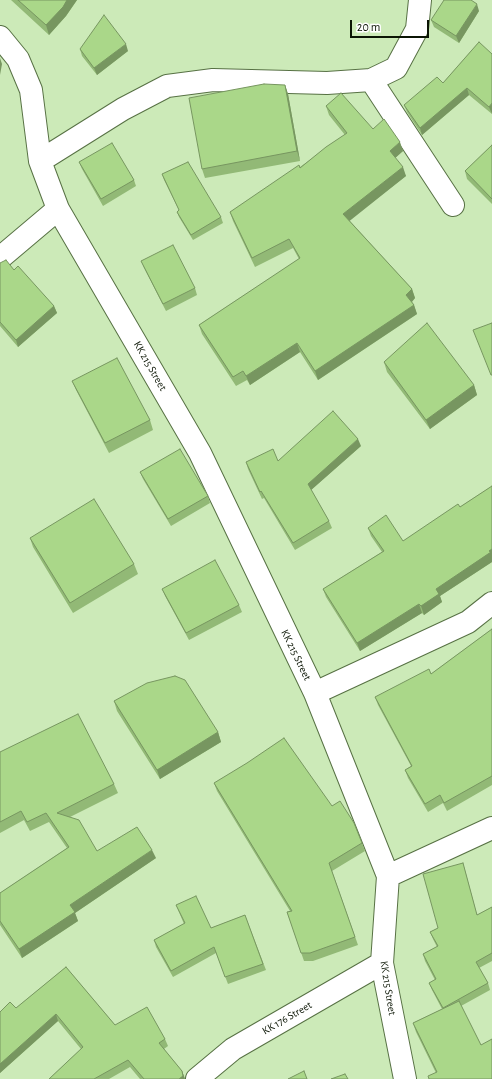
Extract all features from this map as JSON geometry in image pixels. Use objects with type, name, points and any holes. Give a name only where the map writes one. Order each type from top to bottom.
[{"type":"street","points":[[40,161],[123,109],[167,86],[213,80],[327,83],[371,80],[396,68],[418,29],[420,0]]},
{"type":"street","name":"KK 215 Street","points":[[0,37],[18,59],[31,90],[40,161],[58,209],[200,453],[315,693],[388,876],[382,964],[405,1079]]},
{"type":"street","points":[[371,80],[453,205]]},
{"type":"street","points":[[0,258],[58,209]]},
{"type":"street","name":"KK 215 Street","points":[[315,693],[468,622],[492,603]]},
{"type":"street","points":[[388,876],[492,828]]},
{"type":"street","name":"KK 176 Street","points":[[197,1079],[233,1049],[382,964]]},
{"type":"building","points":[[18,0],[67,0],[63,7],[46,25]]},
{"type":"building","points":[[444,0],[471,0],[477,4],[456,36],[431,20]]},
{"type":"building","points":[[104,15],[126,44],[94,68],[80,49]]},
{"type":"building","points":[[479,42],[492,54],[492,103],[489,107],[467,88],[420,128],[404,105],[437,77],[443,83]]},
{"type":"building","points":[[264,84],[285,85],[297,151],[202,169],[189,98]]},
{"type":"building","points":[[341,93],[373,129],[384,119],[400,142],[390,151],[403,167],[343,214],[412,289],[406,295],[414,305],[315,371],[297,343],[246,376],[243,371],[233,377],[199,325],[300,258],[289,239],[252,258],[230,212],[299,165],[300,168],[326,147],[347,133],[326,106]]},
{"type":"building","points":[[112,143],[134,180],[101,199],[79,162]]},
{"type":"building","points":[[492,145],[492,199],[465,171]]},
{"type":"building","points":[[188,162],[221,217],[191,235],[177,212],[179,210],[162,174]]},
{"type":"building","points":[[173,245],[195,288],[163,304],[141,261]]},
{"type":"building","points":[[6,260],[14,270],[18,266],[54,306],[16,340],[0,322],[0,263]]},
{"type":"building","points":[[427,323],[474,385],[426,420],[384,362]]},
{"type":"building","points":[[492,323],[492,375],[491,375],[473,330]]},
{"type":"building","points":[[117,358],[150,420],[105,443],[72,381]]},
{"type":"building","points":[[333,411],[358,439],[308,484],[329,521],[293,543],[261,491],[260,492],[246,462],[273,449],[278,461]]},
{"type":"building","points":[[180,449],[208,496],[168,519],[140,472]]},
{"type":"building","points":[[492,486],[492,549],[489,551],[491,552],[436,589],[439,594],[421,606],[419,604],[357,643],[323,589],[384,551],[368,528],[386,515],[403,541],[458,504],[460,507]]},
{"type":"building","points":[[94,499],[134,564],[70,603],[30,538]]},
{"type":"building","points":[[215,560],[239,605],[186,633],[162,589]]},
{"type":"building","points":[[492,629],[492,776],[444,803],[440,795],[425,804],[405,770],[412,766],[375,697],[429,669],[431,674]]},
{"type":"building","points":[[175,676],[185,680],[218,732],[157,770],[114,701],[147,683]]},
{"type":"building","points":[[78,714],[114,784],[57,813],[79,820],[97,851],[137,827],[152,850],[70,905],[75,912],[19,949],[0,921],[0,893],[69,847],[46,813],[27,822],[21,811],[0,822],[0,752]]},
{"type":"building","points":[[284,738],[332,806],[340,801],[354,823],[362,843],[329,863],[355,937],[310,953],[301,953],[287,912],[292,911],[214,783]]},
{"type":"building","points":[[463,863],[477,915],[492,907],[492,953],[476,962],[488,983],[443,1008],[429,983],[436,979],[423,954],[438,946],[430,932],[438,928],[423,874]]},
{"type":"building","points":[[196,896],[211,928],[245,915],[263,964],[225,977],[214,947],[171,971],[154,940],[185,923],[176,905]]},
{"type":"building","points":[[66,967],[115,1025],[147,1007],[165,1039],[159,1043],[182,1071],[183,1076],[179,1079],[144,1079],[128,1060],[94,1079],[49,1079],[83,1047],[56,1014],[0,1064],[0,1012],[10,1002],[16,1008]]},
{"type":"building","points":[[459,1001],[481,1045],[492,1039],[492,1079],[429,1079],[428,1076],[437,1072],[413,1023]]},
{"type":"building","points":[[304,1071],[307,1079],[288,1079]]},
{"type":"building","points":[[345,1074],[348,1079],[331,1079]]}]
